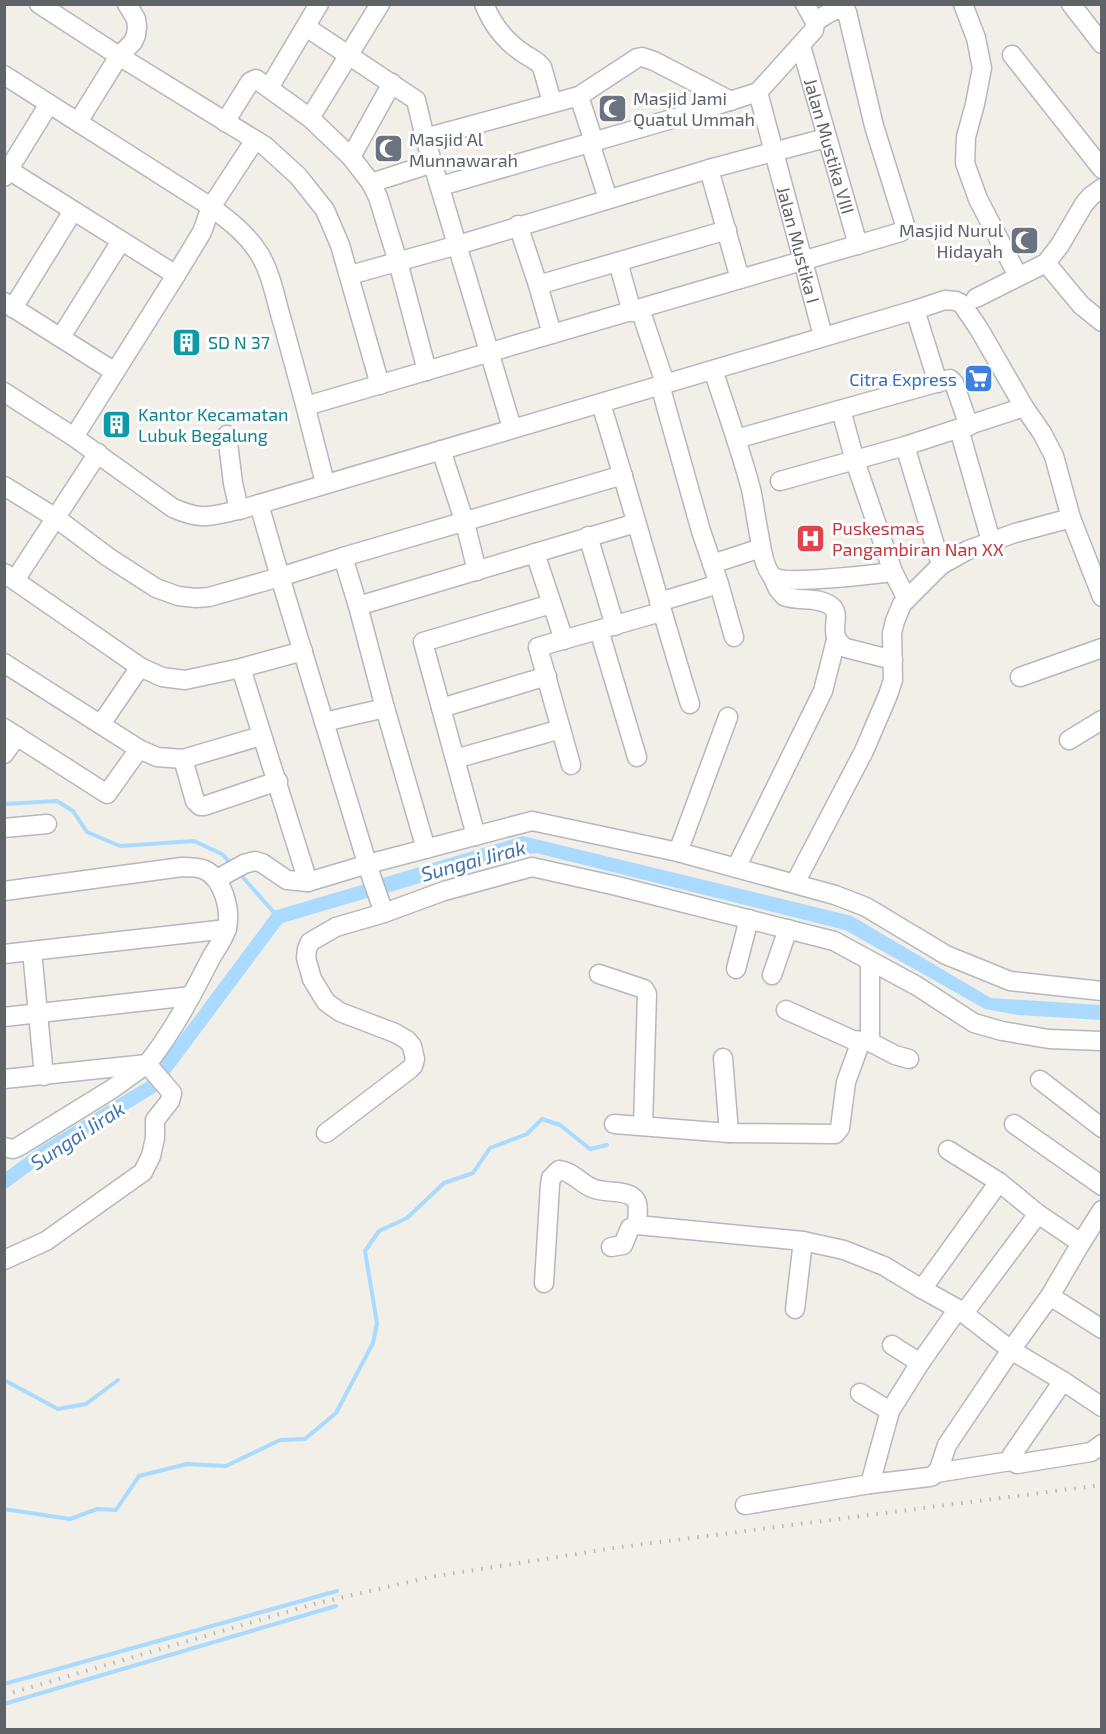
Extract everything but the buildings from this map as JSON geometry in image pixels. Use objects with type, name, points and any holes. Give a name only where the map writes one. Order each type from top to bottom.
[{"type":"street","points":[[39,4],[255,140],[278,156],[312,191],[333,227],[350,275],[380,385]]},
{"type":"street","points":[[78,122],[119,56],[133,42],[137,27],[136,19],[127,4]]},
{"type":"street","points":[[269,88],[319,4]]},
{"type":"street","points":[[310,118],[380,4]]},
{"type":"street","points":[[484,4],[504,37],[542,67],[552,102]]},
{"type":"street","points":[[441,186],[758,92],[814,30],[815,22],[805,4]]},
{"type":"street","points":[[963,4],[976,38],[982,68],[966,136],[965,163],[978,199],[1018,276]]},
{"type":"street","points":[[1071,4],[1101,44]]},
{"type":"street","points":[[306,406],[898,234],[905,225],[874,126],[847,12],[843,9],[835,10],[815,22]]},
{"type":"street","points":[[306,27],[416,100],[425,138],[512,428]]},
{"type":"street","name":"Jalan Mustika VIII","points":[[801,46],[858,245]]},
{"type":"street","points":[[1012,55],[1101,169]]},
{"type":"street","points":[[425,138],[579,96],[642,57],[731,101]]},
{"type":"street","points":[[4,75],[212,207],[249,239],[261,257],[270,280],[325,483]]},
{"type":"street","points":[[225,122],[250,81],[256,79],[310,118],[351,157],[371,183],[378,197],[427,371]]},
{"type":"street","points":[[351,157],[392,84]]},
{"type":"street","name":"Jalan Mustika I","points":[[758,92],[823,336]]},
{"type":"street","points":[[579,96],[608,198]]},
{"type":"street","points":[[49,104],[6,171],[176,275]]},
{"type":"street","points":[[350,275],[458,245],[608,198],[826,138]]},
{"type":"street","points":[[74,437],[176,275],[202,232],[212,207],[255,140]]},
{"type":"street","points":[[371,183],[433,163]]},
{"type":"street","points":[[709,169],[740,279]]},
{"type":"street","points":[[4,392],[98,453],[173,508],[203,518],[260,504],[512,428],[601,404],[945,300],[969,301],[1046,263],[1060,245],[1084,204],[1101,188]]},
{"type":"street","points":[[73,211],[9,305],[114,372]]},
{"type":"street","points":[[518,225],[552,334]]},
{"type":"street","points":[[538,285],[727,230]]},
{"type":"street","points":[[61,338],[121,241]]},
{"type":"street","points":[[618,262],[662,384],[701,531],[734,637]]},
{"type":"street","points":[[1046,263],[1081,305],[1101,322]]},
{"type":"street","points":[[969,301],[979,328],[1054,456],[1071,518],[1101,597]]},
{"type":"street","points":[[915,310],[938,383]]},
{"type":"street","points":[[713,370],[751,490],[766,566],[784,596],[824,602],[834,609],[836,640],[823,691],[736,868]]},
{"type":"street","points":[[736,439],[946,379],[952,380],[991,541]]},
{"type":"street","points":[[601,404],[690,704]]},
{"type":"street","points":[[780,481],[905,446],[1024,407]]},
{"type":"street","points":[[841,410],[855,461],[893,572],[907,599]]},
{"type":"street","points":[[227,435],[239,510]]},
{"type":"street","points":[[905,446],[941,565]]},
{"type":"street","points":[[441,450],[465,523],[477,571]]},
{"type":"street","points":[[98,453],[56,518],[10,577],[140,667],[162,677],[185,680],[303,651]]},
{"type":"street","points":[[4,486],[56,518],[108,557],[156,588],[178,596],[196,598],[209,597],[280,577],[623,475]]},
{"type":"street","points":[[260,504],[280,577],[384,913]]},
{"type":"street","points":[[795,883],[864,751],[888,695],[892,680],[892,633],[902,604],[941,565],[968,550],[1071,518]]},
{"type":"street","points":[[358,606],[636,523]]},
{"type":"street","points":[[588,536],[637,757]]},
{"type":"street","points":[[712,564],[761,548]]},
{"type":"street","points":[[535,553],[564,640]]},
{"type":"street","points":[[343,557],[426,849]]},
{"type":"street","points":[[772,576],[798,579],[893,572]]},
{"type":"street","points":[[571,765],[538,647],[607,628],[719,584]]},
{"type":"street","points":[[476,836],[423,642],[551,604]]},
{"type":"street","points":[[836,640],[846,648],[893,660]]},
{"type":"street","points":[[1020,677],[1101,648]]},
{"type":"street","points":[[4,663],[139,749],[158,757],[183,759],[261,736]]},
{"type":"street","points":[[101,724],[140,667]]},
{"type":"street","points":[[241,668],[308,882]]},
{"type":"street","points":[[441,708],[547,676]]},
{"type":"street","points":[[324,722],[385,708]]},
{"type":"street","points":[[678,852],[728,717]]},
{"type":"street","points":[[1069,740],[1101,720]]},
{"type":"street","points":[[455,759],[561,729]]},
{"type":"street","points":[[4,754],[11,732],[107,794],[139,749]]},
{"type":"street","points":[[183,759],[195,801],[200,806],[278,781]]},
{"type":"street","points":[[220,878],[244,864],[255,861],[262,863],[287,880],[308,882],[369,869],[426,849],[532,821],[678,852],[835,895],[866,907],[946,955],[1010,981],[1101,991]]},
{"type":"street","points":[[4,828],[47,824]]},
{"type":"street","points":[[4,891],[195,867],[220,878],[227,907],[227,929],[191,996],[155,1054],[150,1067],[18,1147],[8,1149],[4,1147]]},
{"type":"street","points":[[326,1133],[410,1069],[414,1063],[412,1046],[407,1040],[395,1033],[340,1012],[326,1002],[312,979],[306,958],[309,942],[336,927],[384,913],[444,891],[532,867],[834,941],[916,986],[975,1023],[1049,1039],[1101,1041]]},
{"type":"street","points":[[736,969],[749,919]]},
{"type":"street","points":[[4,954],[227,929]]},
{"type":"street","points":[[772,975],[788,929]]},
{"type":"street","points":[[32,951],[44,1076]]},
{"type":"street","points":[[614,1124],[729,1133],[835,1134],[840,1128],[846,1082],[866,1041],[870,961]]},
{"type":"street","points":[[599,974],[644,989],[647,994],[643,1126]]},
{"type":"street","points":[[4,1017],[191,996]]},
{"type":"street","points":[[786,1010],[853,1040],[866,1041],[909,1059]]},
{"type":"street","points":[[723,1058],[729,1133]]},
{"type":"street","points":[[4,1079],[150,1067]]},
{"type":"street","points":[[4,1260],[46,1241],[143,1172],[151,1156],[155,1138],[155,1120],[170,1101],[172,1093],[150,1067]]},
{"type":"street","points":[[1040,1080],[1101,1128]]},
{"type":"street","points":[[1014,1124],[1101,1186]]},
{"type":"street","points":[[948,1150],[999,1182],[1038,1214],[1081,1243]]},
{"type":"street","points":[[544,1283],[550,1185],[551,1178],[559,1170],[568,1172],[590,1188],[603,1192],[623,1192],[634,1198],[637,1203],[637,1225]]},
{"type":"street","points":[[922,1289],[999,1182]]},
{"type":"street","points":[[870,1484],[890,1411],[920,1363],[1038,1214]]},
{"type":"street","points":[[936,1473],[947,1445],[1050,1296],[1081,1243],[1099,1221]]},
{"type":"street","points":[[611,1247],[623,1245],[630,1228],[637,1225],[803,1241],[844,1250],[884,1266],[961,1311],[1011,1350],[1101,1407]]},
{"type":"street","points":[[795,1309],[803,1241]]},
{"type":"street","points":[[1050,1296],[1101,1329]]},
{"type":"street","points":[[892,1345],[920,1363]]},
{"type":"street","points":[[1011,1461],[1012,1455],[1063,1381]]},
{"type":"street","points":[[860,1393],[890,1411]]},
{"type":"street","points":[[745,1505],[870,1484],[929,1477],[936,1473],[1011,1461],[1017,1464],[1091,1452],[1101,1444]]},
{"type":"water","points":[[523,836],[852,916],[991,998],[1101,1005],[1101,1020],[1018,1015],[985,1009],[845,930],[536,853],[508,856],[374,897],[369,882]]},
{"type":"waterway","points":[[4,804],[57,801],[73,811],[87,832],[120,846],[194,841],[222,854],[232,865]]},
{"type":"waterway","points":[[239,873],[278,917]]},
{"type":"waterway","name":"Sungai Jirak","points":[[4,1182],[43,1153],[151,1087],[278,917],[383,886]]},
{"type":"waterway","points":[[4,1509],[70,1519],[97,1509],[116,1510],[139,1476],[187,1464],[226,1466],[280,1440],[305,1439],[336,1413],[373,1343],[377,1323],[365,1251],[379,1231],[407,1218],[444,1183],[473,1173],[490,1148],[527,1134],[542,1119],[560,1125],[590,1149],[607,1145]]},
{"type":"waterway","points":[[4,1380],[58,1409],[86,1404],[118,1380]]},
{"type":"waterway","points":[[4,1684],[337,1591]]},
{"type":"waterway","points":[[4,1704],[336,1606]]},
{"type":"railway","points":[[4,1695],[314,1604],[430,1577],[621,1547],[1102,1485]]},
{"type":"place","name":"Masjid Jami Quatul Ummah","points":[[612,108]]},
{"type":"place","name":"Masjid Al Munnawarah","points":[[388,149]]},
{"type":"place","name":"Masjid Nurul Hidayah","points":[[1024,240]]},
{"type":"place","name":"SD N 37","points":[[187,342]]},
{"type":"place","name":"Citra Express","points":[[978,379]]},
{"type":"place","name":"Kantor Kecamatan Lubuk Begalung","points":[[117,424]]},
{"type":"place","name":"Puskesmas Pangambiran Nan XX","points":[[811,538]]}]
